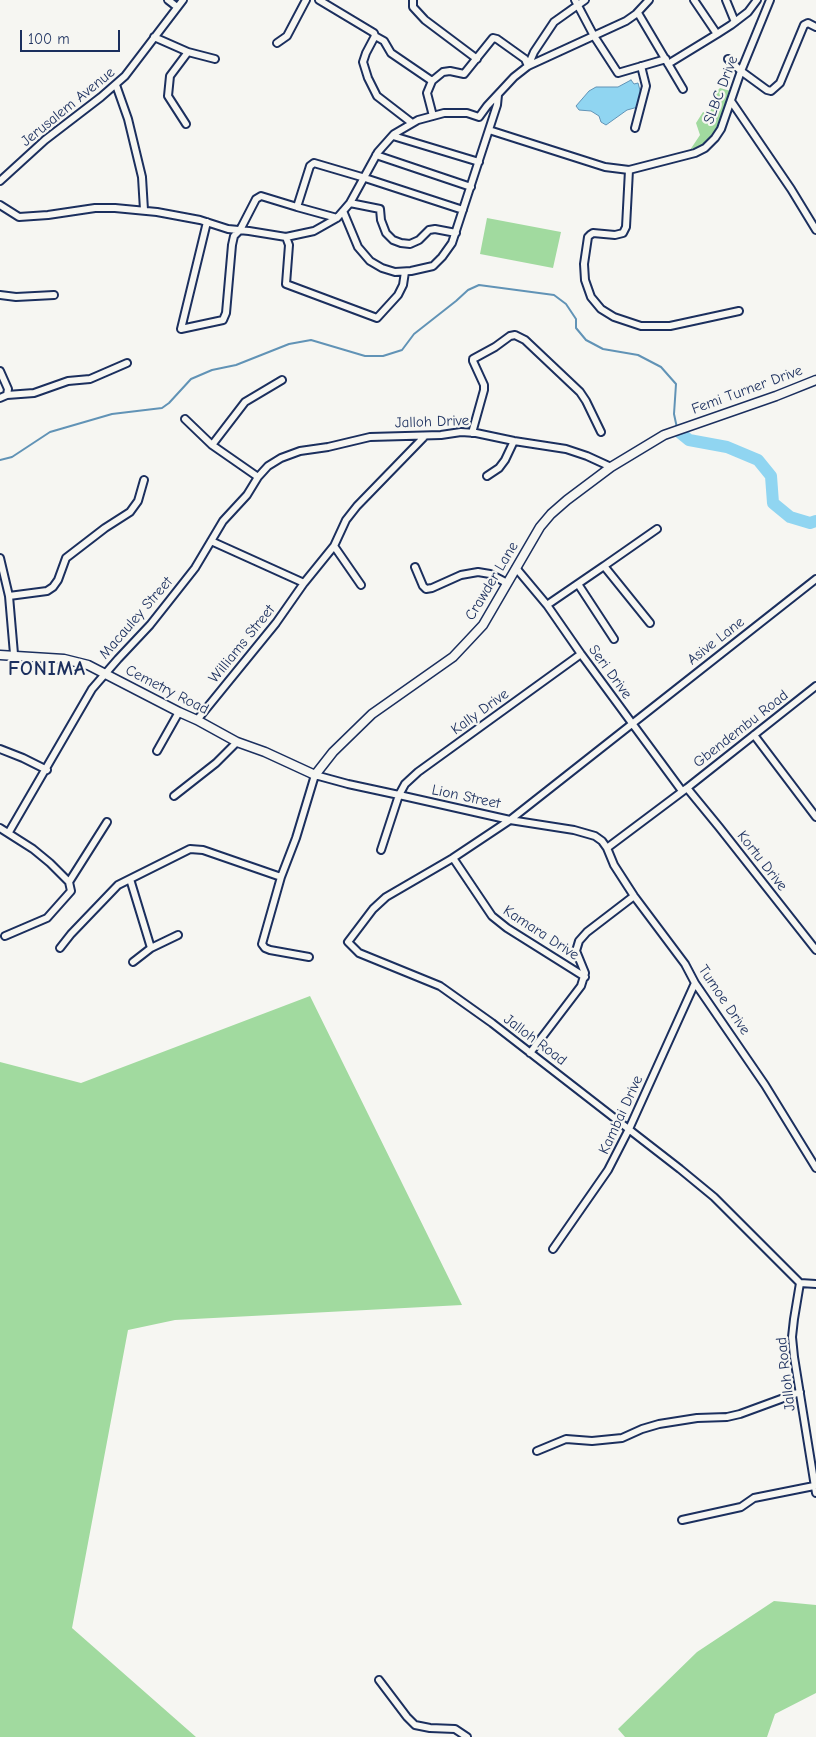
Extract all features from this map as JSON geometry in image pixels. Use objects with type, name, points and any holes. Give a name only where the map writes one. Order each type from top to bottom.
[{"type":"street","points":[[168,0],[177,7]]},
{"type":"street","name":"Jerusalem Avenue","points":[[0,181],[46,140],[116,85],[183,0]]},
{"type":"street","points":[[277,43],[287,36],[306,0]]},
{"type":"street","points":[[319,0],[374,32],[375,36],[384,40],[391,53],[432,81]]},
{"type":"street","points":[[413,0],[414,7],[424,20],[477,59]]},
{"type":"street","points":[[528,66],[534,52],[554,22],[577,2],[586,0]]},
{"type":"street","points":[[0,205],[19,217],[95,208],[144,210],[207,222],[228,229],[286,237],[314,231],[337,218],[350,203],[376,155],[392,136],[418,120],[444,113],[467,113],[479,117],[514,77],[528,66],[626,21],[649,0]]},
{"type":"street","points":[[694,0],[717,34]]},
{"type":"street","points":[[726,0],[735,22]]},
{"type":"street","points":[[577,2],[594,36],[618,73],[667,61],[735,22],[748,12],[757,0]]},
{"type":"street","name":"SLBC Drive","points":[[629,170],[695,153],[705,148],[721,128],[741,71],[770,0]]},
{"type":"street","points":[[638,12],[683,89]]},
{"type":"street","points":[[728,59],[741,71],[771,91],[780,83],[804,25],[808,23],[816,27]]},
{"type":"street","points":[[375,36],[363,62],[368,78],[377,96],[412,123]]},
{"type":"street","points":[[154,37],[188,52],[215,59]]},
{"type":"street","points":[[433,116],[427,93],[432,81],[443,72],[450,71],[464,74],[493,38],[498,39],[525,59],[528,66]]},
{"type":"street","points":[[186,124],[168,96],[170,76],[188,52]]},
{"type":"street","points":[[635,128],[646,86],[642,66]]},
{"type":"street","points":[[116,85],[128,119],[142,177],[144,210]]},
{"type":"street","points":[[343,211],[358,247],[370,261],[382,268],[395,272],[405,272],[433,266],[452,243],[456,233],[497,105],[498,95]]},
{"type":"street","points":[[731,101],[791,188],[816,230]]},
{"type":"street","points":[[489,130],[606,167],[629,170],[626,227],[623,233],[615,235],[593,233],[588,237],[584,264],[585,280],[591,297],[601,309],[614,317],[641,326],[653,327],[689,323],[739,311]]},
{"type":"street","points":[[392,136],[479,162]]},
{"type":"street","points":[[376,155],[471,187]]},
{"type":"street","points":[[297,207],[310,166],[314,163],[463,210]]},
{"type":"street","points":[[207,222],[181,329],[223,320],[226,313],[234,236],[240,230],[256,199],[261,196],[337,218]]},
{"type":"street","points":[[350,203],[380,209],[381,220],[386,233],[393,240],[401,243],[410,244],[419,240],[429,230],[434,229],[456,233]]},
{"type":"street","points":[[286,237],[289,244],[286,284],[378,318],[398,295],[403,285],[405,272]]},
{"type":"street","points":[[0,295],[16,298],[54,295]]},
{"type":"street","points":[[472,433],[484,390],[484,385],[473,359],[510,336],[515,335],[525,340],[580,392],[601,432]]},
{"type":"street","points":[[0,398],[7,395],[34,393],[68,381],[90,379],[127,363]]},
{"type":"street","points":[[0,371],[8,390],[7,395]]},
{"type":"street","points":[[212,445],[245,402],[282,380]]},
{"type":"street","name":"Femi Turner Drive","points":[[675,431],[816,380]]},
{"type":"street","points":[[185,419],[212,445],[258,477]]},
{"type":"street","name":"Crawder Lane","points":[[315,775],[333,752],[372,714],[453,657],[483,624],[540,527],[551,514],[611,467],[655,440],[675,431]]},
{"type":"street","name":"Jalloh Drive","points":[[258,477],[268,466],[281,458],[300,451],[328,447],[370,437],[472,433],[566,449],[611,467]]},
{"type":"street","name":"Williams Street","points":[[197,720],[276,623],[304,583],[334,546],[346,520],[425,436]]},
{"type":"street","points":[[487,476],[499,468],[514,441]]},
{"type":"street","name":"Macauley Street","points":[[10,832],[92,689],[150,625],[195,568],[223,521],[247,495],[258,477]]},
{"type":"street","points":[[10,596],[47,591],[53,587],[58,580],[66,558],[105,528],[130,512],[138,501],[144,480]]},
{"type":"street","points":[[547,605],[657,529]]},
{"type":"street","points":[[211,541],[304,583]]},
{"type":"street","points":[[334,546],[361,585]]},
{"type":"street","points":[[0,558],[10,596],[14,654]]},
{"type":"street","points":[[415,566],[426,589],[461,575],[478,572],[490,574],[507,583]]},
{"type":"street","points":[[604,566],[650,623]]},
{"type":"street","name":"Seri Drive","points":[[516,568],[547,605],[632,723],[684,790]]},
{"type":"street","name":"Asive Lane","points":[[632,723],[816,579]]},
{"type":"street","points":[[578,584],[614,639]]},
{"type":"street","name":"Cemetry Road","points":[[1,656],[14,654],[64,658],[88,665],[237,742],[265,752],[315,775]]},
{"type":"street","name":"Kally Drive","points":[[381,850],[399,796],[405,784],[418,772],[581,654]]},
{"type":"street","name":"Gbendembu Road","points":[[606,848],[816,687]]},
{"type":"street","points":[[157,751],[179,712]]},
{"type":"street","name":"Jalloh Road","points":[[632,723],[510,820],[454,858],[379,903],[348,942],[359,952],[440,986],[530,1053],[714,1197],[800,1283],[792,1337],[816,1493]]},
{"type":"street","points":[[754,735],[816,817]]},
{"type":"street","points":[[174,796],[216,763],[237,742]]},
{"type":"street","points":[[0,749],[47,770]]},
{"type":"street","points":[[309,957],[270,950],[262,944],[281,877],[296,838],[315,775]]},
{"type":"street","name":"Lion Street","points":[[315,775],[399,796],[510,820],[574,830],[595,836],[606,848]]},
{"type":"street","name":"Kortu Drive","points":[[684,790],[725,834],[816,950]]},
{"type":"street","points":[[69,882],[107,822]]},
{"type":"street","points":[[0,828],[10,832],[50,863],[69,882],[72,891],[47,918],[5,936]]},
{"type":"street","name":"Tumoe Drive","points":[[606,848],[614,865],[634,896],[685,964],[816,1168]]},
{"type":"street","points":[[60,948],[118,885],[190,849],[203,850],[281,877]]},
{"type":"street","name":"Kamara Drive","points":[[454,858],[492,916],[507,928],[585,976]]},
{"type":"street","points":[[130,879],[152,948]]},
{"type":"street","points":[[530,1053],[574,996],[585,976],[576,951],[579,941],[587,932],[634,896]]},
{"type":"street","points":[[133,962],[152,948],[178,935]]},
{"type":"street","name":"Kambai Drive","points":[[553,1248],[608,1170],[629,1129],[696,982]]},
{"type":"street","points":[[800,1283],[816,1284]]},
{"type":"street","points":[[537,1451],[566,1440],[592,1441],[622,1438],[659,1424],[697,1418],[727,1417],[800,1392]]},
{"type":"street","points":[[682,1520],[741,1507],[754,1498],[794,1488],[814,1486]]},
{"type":"street","points":[[378,1680],[407,1718],[415,1725],[455,1729],[467,1737]]},
{"type":"green space","points":[[720,88],[731,91],[722,130],[714,140],[690,150],[700,135],[696,123],[703,112],[708,113],[711,110],[711,100]]},
{"type":"green space","points":[[487,218],[561,232],[553,268],[480,254]]},
{"type":"green space","points":[[310,996],[462,1305],[175,1320],[128,1330],[72,1628],[196,1737],[0,1737],[0,1062],[81,1083]]},
{"type":"green space","points":[[774,1601],[816,1605],[816,1693],[775,1714],[767,1737],[625,1737],[618,1729],[697,1652]]},
{"type":"water","points":[[631,80],[634,84],[638,83],[641,94],[638,107],[627,110],[606,125],[601,122],[599,116],[591,111],[579,110],[576,106],[589,91],[596,87],[618,87]]},
{"type":"waterway","points":[[0,460],[12,457],[50,432],[112,414],[162,408],[191,379],[212,370],[236,365],[289,344],[311,340],[365,356],[383,356],[402,350],[414,334],[468,290],[479,285],[554,295],[566,304],[576,319],[576,328],[586,340],[603,349],[638,355],[661,367],[676,384],[674,414],[677,428]]},
{"type":"waterway","points":[[678,431],[689,440],[727,447],[758,460],[771,476],[773,503],[790,517],[810,523],[816,521]]},
{"type":"district","name":"FONIMA","points":[[47,669]]}]
